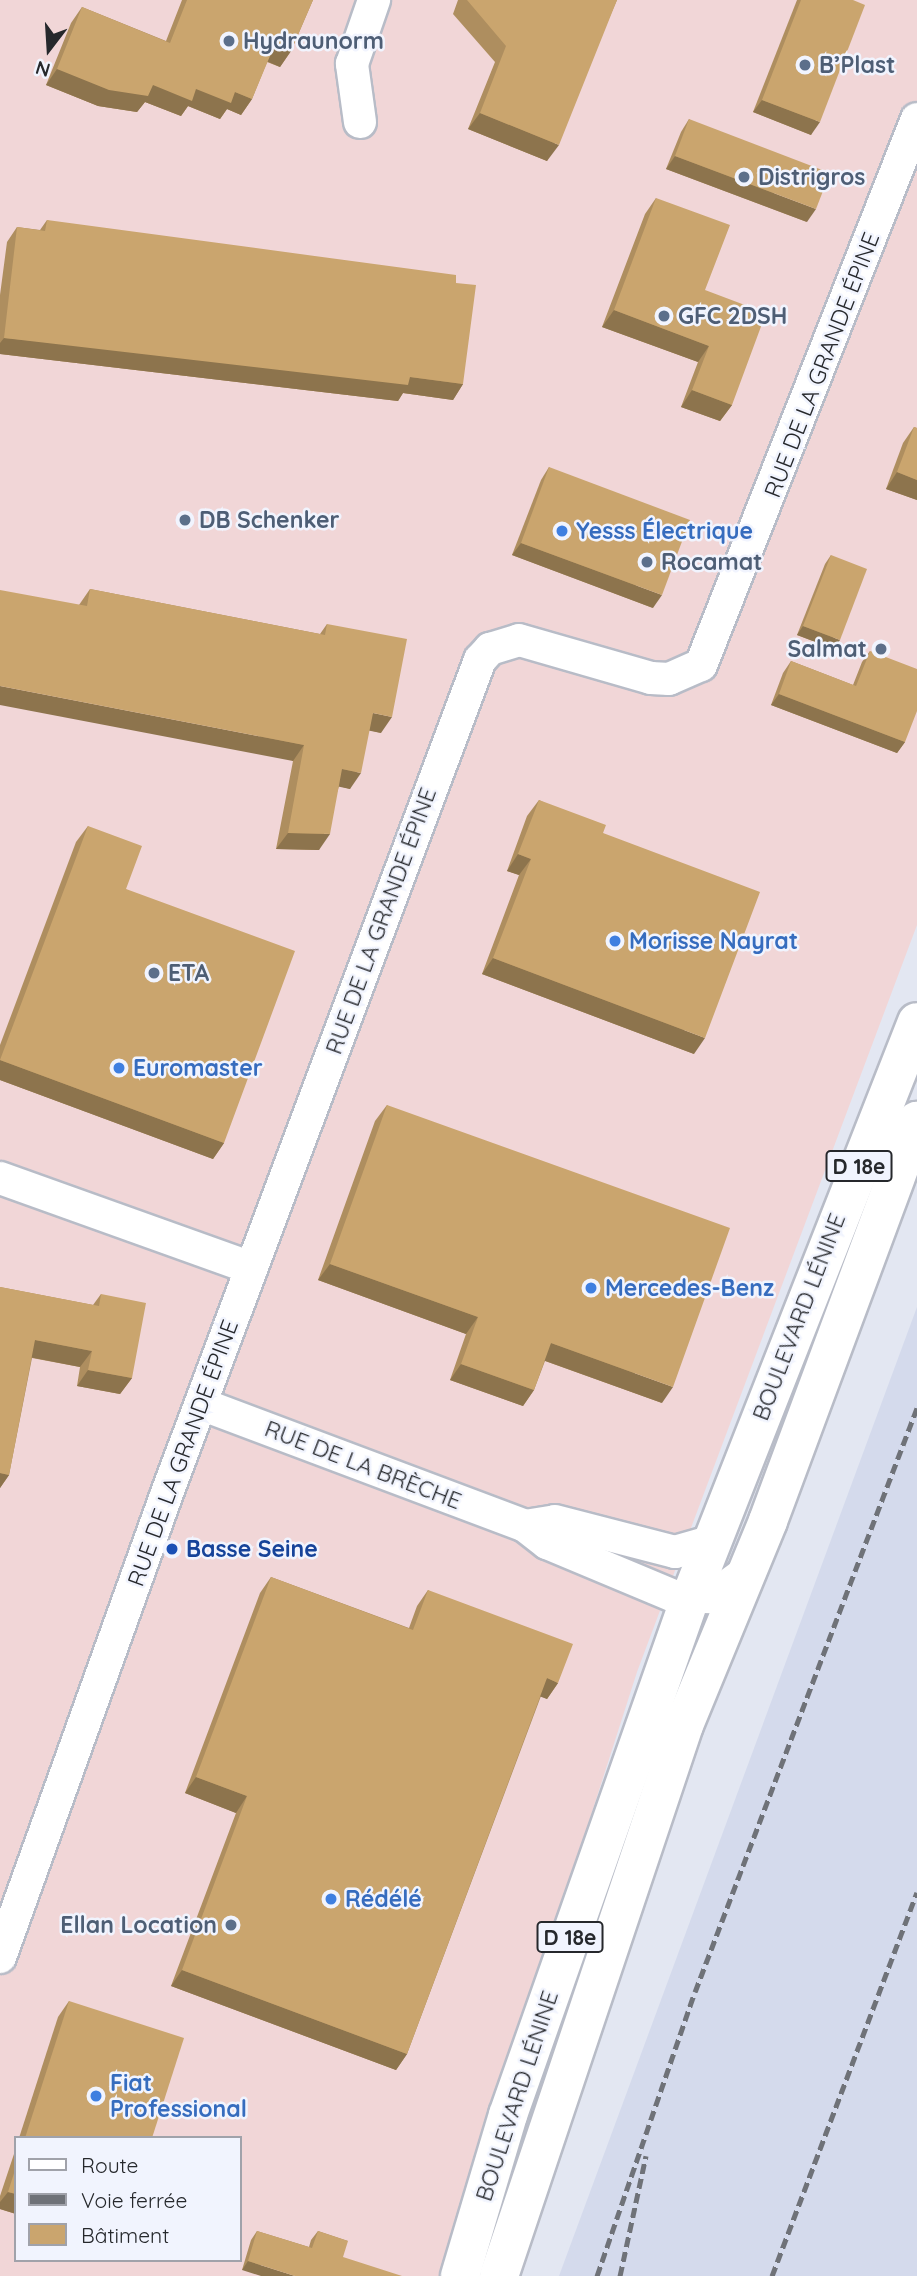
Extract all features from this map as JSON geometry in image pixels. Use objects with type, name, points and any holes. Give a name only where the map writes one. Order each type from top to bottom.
[{"type":"main road","name":"BOULEVARD LÉNINE","points":[[460,2276],[508,2115],[698,1573],[917,1022]]},
{"type":"main road","name":"BOULEVARD LÉNINE","points":[[499,2276],[716,1638],[746,1572],[917,1121]]},
{"type":"street","points":[[360,122],[352,64],[374,0]]},
{"type":"street","name":"RUE DE LA GRANDE ÉPINE","points":[[0,1957],[251,1268],[480,660],[490,649],[519,640],[651,678],[669,679],[701,666],[917,119]]},
{"type":"street","points":[[0,1178],[251,1268]]},
{"type":"street","name":"RUE DE LA BRÈCHE","points":[[201,1404],[525,1526],[547,1543],[698,1573]]},
{"type":"street","name":"RUE DE LA BRÈCHE","points":[[525,1526],[555,1521],[698,1573]]},
{"type":"street","points":[[698,1573],[746,1572]]},
{"type":"street","name":"BOULEVARD LÉNINE","points":[[698,1573],[716,1638]]},
{"type":"shaded area","points":[[0,0],[917,0],[917,925],[637,1672],[443,2276],[0,2276]]},
{"type":"shaded area","points":[[917,1307],[917,2276],[559,2276]]},
{"type":"building","name":"Hydraunorm","points":[[187,0],[313,0],[291,51],[275,44],[252,99],[235,92],[231,103],[196,89],[192,101],[153,85],[148,96],[109,90],[57,69],[82,7],[170,43]]},
{"type":"building","points":[[467,0],[617,0],[559,145],[480,113],[506,46]]},
{"type":"building","name":"B’Plast","points":[[801,0],[853,0],[865,5],[820,122],[762,100]]},
{"type":"building","points":[[689,119],[830,173],[816,209],[675,156]]},
{"type":"building","name":"GFC 2DSH","points":[[656,198],[730,225],[705,290],[766,313],[732,405],[692,390],[709,346],[614,310]]},
{"type":"building","points":[[47,220],[456,275],[456,283],[476,285],[463,384],[410,377],[408,385],[4,338],[17,227],[45,231]]},
{"type":"building","points":[[914,427],[917,428],[917,480],[897,472]]},
{"type":"building","points":[[549,467],[690,520],[662,595],[521,543]]},
{"type":"building","points":[[831,555],[867,569],[840,640],[803,626]]},
{"type":"building","points":[[90,589],[325,635],[327,624],[407,639],[392,717],[373,713],[361,773],[342,769],[330,834],[288,833],[304,745],[0,686],[0,590],[87,606]]},
{"type":"building","points":[[870,651],[917,669],[917,711],[905,742],[779,694],[791,661],[856,686]]},
{"type":"building","name":"Morisse Nayrat","points":[[539,800],[606,825],[603,833],[760,892],[705,1038],[493,958],[531,859],[518,854]]},
{"type":"building","points":[[88,826],[142,846],[126,889],[295,951],[224,1143],[0,1060]]},
{"type":"building","points":[[387,1105],[730,1228],[673,1387],[551,1343],[534,1390],[461,1364],[478,1317],[330,1264]]},
{"type":"building","points":[[0,1287],[99,1306],[101,1294],[146,1303],[132,1378],[88,1370],[92,1351],[35,1340],[9,1475],[0,1473]]},
{"type":"building","name":"Rédélé","points":[[271,1577],[413,1630],[428,1590],[573,1644],[558,1683],[547,1678],[407,2054],[182,1970],[247,1796],[196,1777]]},
{"type":"building","name":"Fiat Professional","points":[[69,2001],[184,2038],[153,2136],[26,2136]]},
{"type":"building","points":[[14,2173],[14,2194],[8,2192]]},
{"type":"building","points":[[257,2231],[312,2248],[318,2231],[348,2241],[343,2257],[402,2276],[295,2276],[248,2261]]},
{"type":"railway","points":[[597,2276],[695,1992],[917,1408]]},
{"type":"railway","points":[[772,2276],[917,1893]]},
{"type":"railway","points":[[620,2276],[646,2156]]},
{"type":"place","name":"Hydraunorm","points":[[229,41]]},
{"type":"place","name":"B’Plast","points":[[805,65]]},
{"type":"place","name":"Distrigros","points":[[744,177]]},
{"type":"place","name":"GFC 2DSH","points":[[664,316]]},
{"type":"place","name":"DB Schenker","points":[[185,520]]},
{"type":"place","name":"Yesss Électrique","points":[[562,531]]},
{"type":"place","name":"Rocamat","points":[[647,562]]},
{"type":"place","name":"Salmat","points":[[881,649]]},
{"type":"place","name":"Morisse Nayrat","points":[[615,941]]},
{"type":"place","name":"ETA","points":[[154,973]]},
{"type":"place","name":"Euromaster","points":[[119,1068]]},
{"type":"place","name":"Mercedes-Benz","points":[[591,1288]]},
{"type":"place","name":"Basse Seine","points":[[172,1549]]},
{"type":"place","name":"Rédélé","points":[[331,1899]]},
{"type":"place","name":"Ellan Location","points":[[231,1925]]},
{"type":"place","name":"Fiat Professional","points":[[96,2096]]}]
